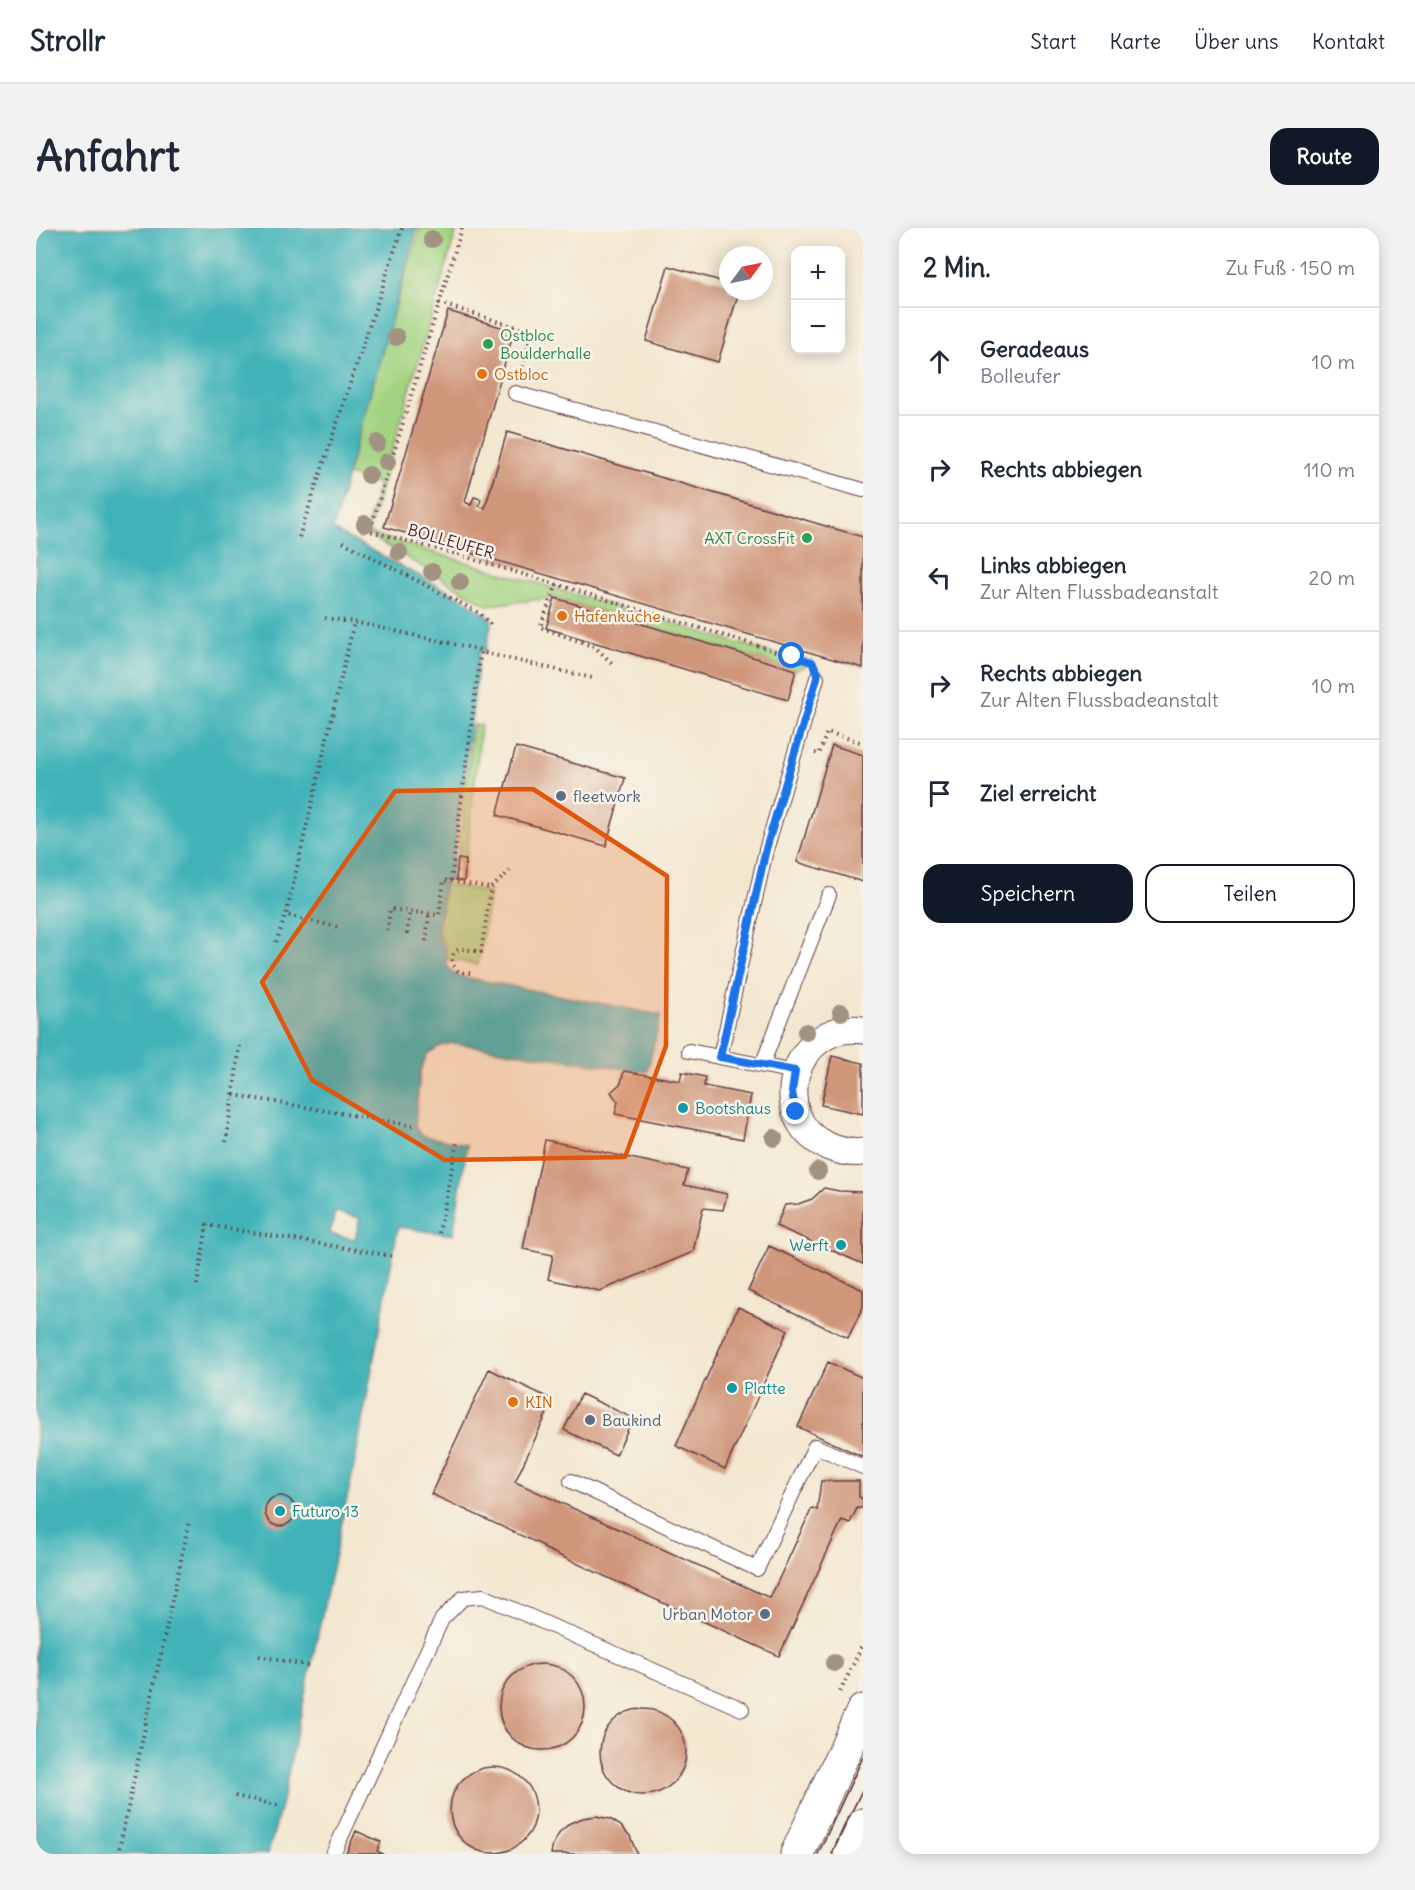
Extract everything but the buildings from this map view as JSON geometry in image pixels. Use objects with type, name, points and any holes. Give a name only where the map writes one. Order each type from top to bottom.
[{"type":"main road","points":[[797,1854],[863,1711]]},
{"type":"main road","points":[[850,1854],[863,1826]]},
{"type":"street","points":[[863,1030],[854,1028],[835,1032],[818,1040],[804,1054],[795,1071],[792,1092],[796,1112],[806,1130],[821,1143],[840,1151],[863,1152]]},
{"type":"lane","points":[[515,393],[863,490]]},
{"type":"lane","points":[[720,1057],[766,849],[817,678]]},
{"type":"lane","points":[[762,1065],[829,895]]},
{"type":"lane","points":[[689,1051],[795,1071]]},
{"type":"lane","points":[[571,1481],[757,1569],[814,1446],[863,1467]]},
{"type":"lane","points":[[333,1854],[442,1619],[463,1598],[483,1596],[742,1709]]},
{"type":"path","points":[[299,537],[402,228]]},
{"type":"path","name":"BOLLEUFER","points":[[462,228],[370,531],[556,584],[812,662],[818,673],[817,678]]},
{"type":"path","points":[[439,303],[532,332],[515,393]]},
{"type":"path","points":[[343,542],[479,613],[491,625]]},
{"type":"path","points":[[556,584],[540,627],[595,646],[614,664]]},
{"type":"path","points":[[325,618],[354,622],[481,650],[451,881]]},
{"type":"path","points":[[276,942],[286,915],[354,622]]},
{"type":"path","points":[[485,653],[592,678]]},
{"type":"path","points":[[810,752],[819,754],[827,732],[863,743]]},
{"type":"path","points":[[470,973],[459,971],[452,964],[454,952],[458,950],[481,952],[491,888],[510,871]]},
{"type":"path","points":[[387,934],[390,909],[439,915],[444,880],[491,888]]},
{"type":"path","points":[[406,934],[410,911]]},
{"type":"path","points":[[426,941],[429,914]]},
{"type":"path","points":[[286,915],[337,927]]},
{"type":"path","points":[[226,1142],[240,1046]]},
{"type":"path","points":[[234,1095],[415,1126]]},
{"type":"path","points":[[439,1233],[457,1142]]},
{"type":"path","points":[[197,1284],[207,1225],[393,1256]]},
{"type":"path","points":[[118,1854],[189,1522]]},
{"type":"path","points":[[259,1656],[310,1666]]},
{"type":"path","points":[[235,1796],[280,1806]]},
{"type":"highlighted area","points":[[533,789],[667,876],[666,1046],[625,1157],[445,1160],[312,1080],[262,982],[395,791]]},
{"type":"green space","points":[[420,228],[457,228],[368,533],[809,664],[796,670],[555,598],[487,605],[365,533],[379,484],[347,475]]},
{"type":"green space","points":[[473,725],[481,725],[466,860],[458,859]]},
{"type":"green space","points":[[445,884],[490,892],[478,965],[448,959],[445,944],[438,933]]},
{"type":"water","points":[[36,228],[417,228],[333,530],[463,599],[492,621],[485,653],[480,650],[451,881],[444,880],[436,933],[443,946],[449,967],[458,976],[661,1015],[647,1072],[453,1043],[440,1046],[427,1054],[420,1071],[415,1126],[421,1135],[467,1145],[453,1235],[398,1227],[355,1461],[281,1806],[268,1854],[36,1854]],"holes":[[[335,1212],[360,1218],[355,1239],[330,1234]]]},
{"type":"tram line","points":[[818,1854],[863,1757]]},
{"type":"tram line","points":[[832,1854],[863,1788]]},
{"type":"place","name":"Ostbloc Boulderhalle","points":[[488,344]]},
{"type":"place","name":"Ostbloc","points":[[482,374]]},
{"type":"place","name":"AXT CrossFit","points":[[807,538]]},
{"type":"place","name":"Hafenküche","points":[[562,616]]},
{"type":"place","name":"fleetwork","points":[[561,796]]},
{"type":"place","name":"Bootshaus","points":[[683,1108]]},
{"type":"place","name":"Werft","points":[[841,1245]]},
{"type":"place","name":"Platte","points":[[732,1388]]},
{"type":"place","name":"KIN","points":[[513,1402]]},
{"type":"place","name":"Baukind","points":[[590,1420]]},
{"type":"place","name":"Futuro 13","points":[[280,1511]]},
{"type":"place","name":"Urban Motor","points":[[765,1614]]},
{"type":"route","points":[[792,656],[812,662],[818,673],[766,849],[720,1057],[795,1071],[792,1092],[796,1112]]}]
